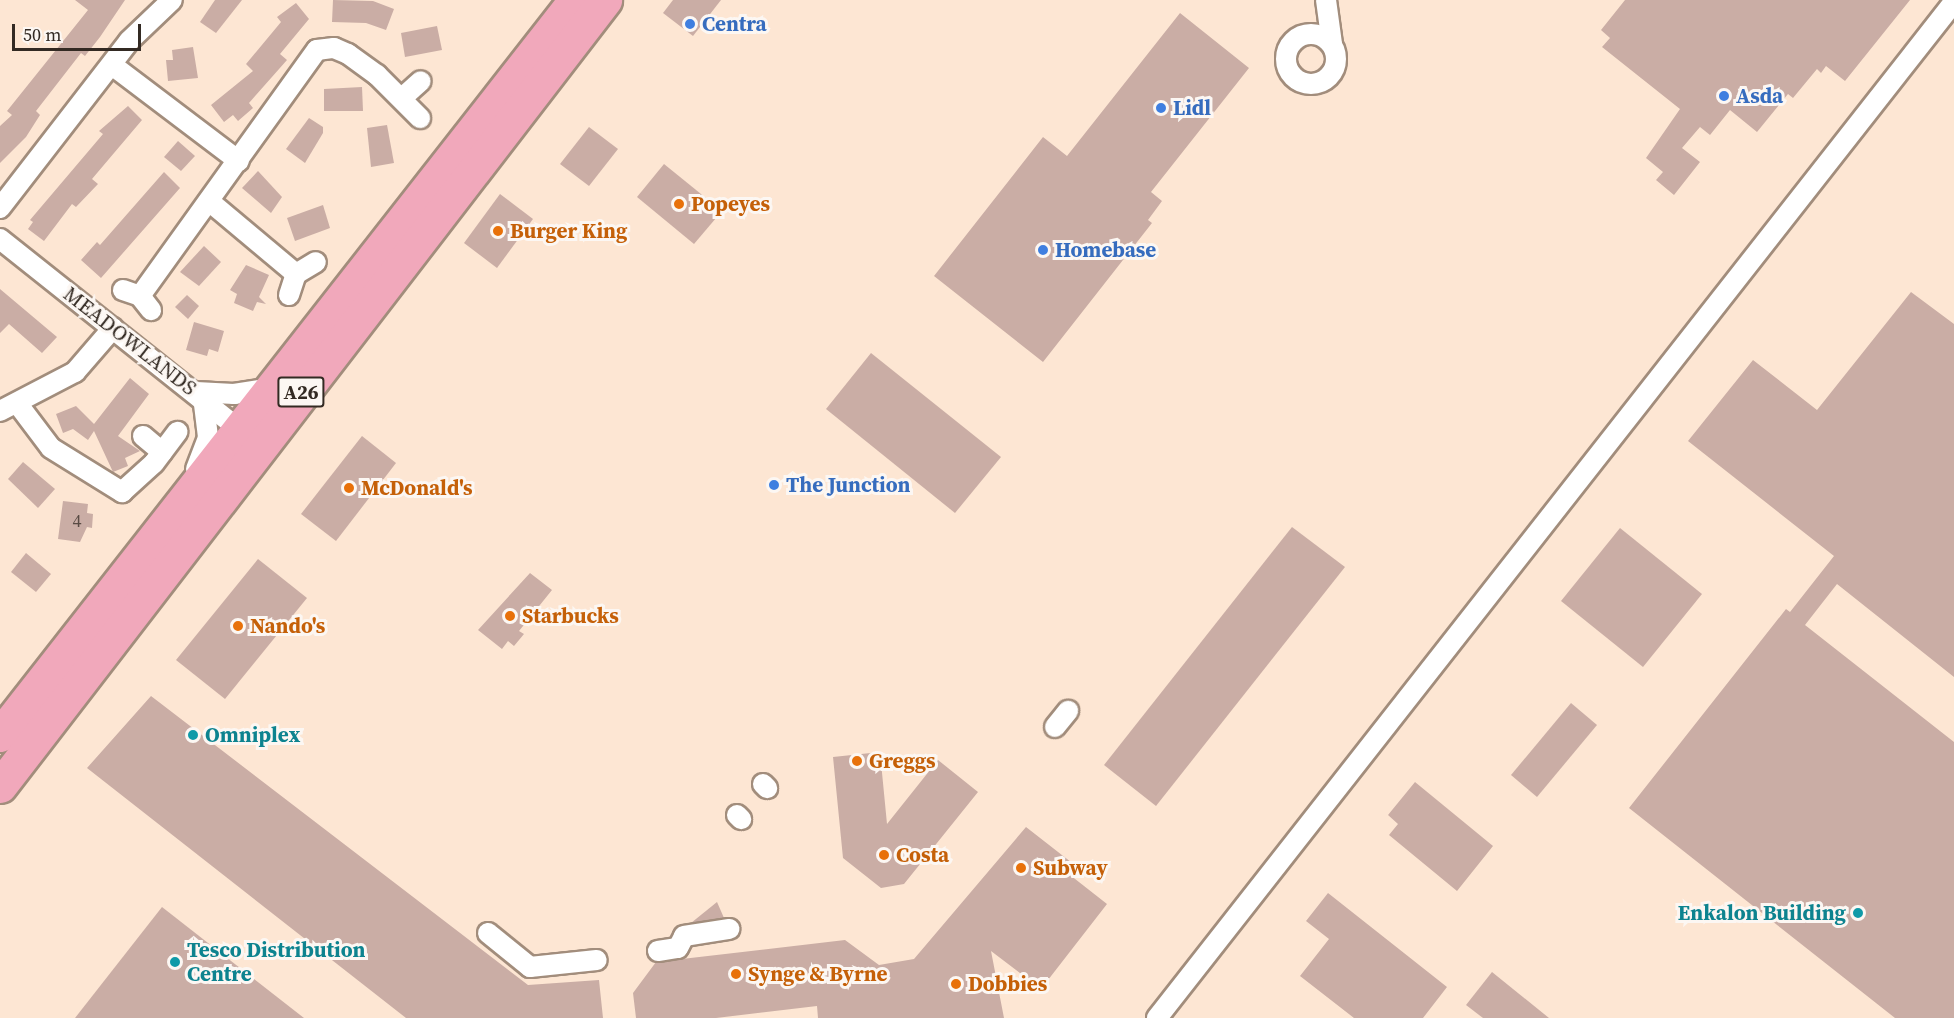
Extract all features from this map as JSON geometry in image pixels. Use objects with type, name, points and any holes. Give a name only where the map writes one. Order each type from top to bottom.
[{"type":"highway","name":"A26","points":[[0,735],[178,510],[250,437],[275,386],[575,0]]},
{"type":"highway","name":"A26","points":[[0,786],[250,437],[605,0]]},
{"type":"street","points":[[0,208],[140,28],[172,0]]},
{"type":"street","points":[[1322,0],[1304,34],[1292,43],[1286,57],[1288,71],[1299,82],[1316,84],[1330,76],[1336,64],[1326,0]]},
{"type":"street","points":[[1157,1018],[1954,3]]},
{"type":"street","points":[[1304,34],[1320,35],[1332,44]]},
{"type":"street","name":"MEADOWLANDS","points":[[138,299],[285,101],[309,58],[321,49],[348,54],[402,98],[420,118]]},
{"type":"street","points":[[112,64],[239,161]]},
{"type":"street","points":[[402,98],[421,81]]},
{"type":"street","points":[[209,201],[296,274]]},
{"type":"street","name":"MEADOWLANDS","points":[[0,239],[250,437]]},
{"type":"street","points":[[289,295],[296,274],[316,262]]},
{"type":"street","points":[[113,328],[75,372],[9,407],[51,448],[112,490],[132,488],[177,432]]},
{"type":"street","points":[[178,510],[208,437],[199,395],[234,394],[275,386]]},
{"type":"street","points":[[143,436],[162,452]]},
{"type":"street","points":[[1055,727],[1068,711]]},
{"type":"street","points":[[658,951],[678,948],[684,936],[729,929]]},
{"type":"street","points":[[488,933],[530,967],[597,960]]},
{"type":"building","points":[[75,0],[125,0],[85,56],[81,53],[36,111],[40,115],[26,137],[0,163],[0,126],[12,115],[7,111],[88,10]]},
{"type":"building","points":[[215,0],[242,0],[216,33],[200,22]]},
{"type":"building","points":[[333,0],[373,1],[394,9],[386,30],[366,23],[332,22]]},
{"type":"building","name":"Centra","points":[[673,0],[721,0],[693,36],[663,13]]},
{"type":"building","name":"Asda","points":[[1625,0],[1910,0],[1845,81],[1826,66],[1821,73],[1817,69],[1793,98],[1788,94],[1757,132],[1730,110],[1710,135],[1700,127],[1682,148],[1700,162],[1674,195],[1656,180],[1663,172],[1646,158],[1680,109],[1602,47],[1610,38],[1601,30]]},
{"type":"building","points":[[296,3],[309,19],[280,54],[287,60],[249,103],[253,108],[238,121],[233,115],[224,122],[211,105],[253,71],[246,64],[281,22],[277,17]]},
{"type":"building","points":[[1180,13],[1249,68],[1151,192],[1162,201],[1148,220],[1152,223],[1043,362],[934,276],[1043,137],[1067,156]]},
{"type":"building","points":[[437,26],[442,50],[405,57],[401,33]]},
{"type":"building","points":[[193,47],[198,78],[168,81],[166,60],[173,60],[172,50]]},
{"type":"building","points":[[362,87],[363,111],[324,111],[324,89]]},
{"type":"building","points":[[128,106],[142,120],[92,179],[98,184],[76,207],[72,204],[44,241],[28,229],[33,222],[30,220],[103,134],[99,131]]},
{"type":"building","points":[[309,118],[323,127],[323,133],[305,163],[286,149]]},
{"type":"building","points":[[387,125],[394,163],[371,167],[367,128]]},
{"type":"building","points":[[589,127],[618,149],[589,186],[560,164]]},
{"type":"building","points":[[178,141],[195,156],[181,171],[164,157]]},
{"type":"building","name":"Popeyes","points":[[664,164],[722,211],[694,244],[637,197]]},
{"type":"building","points":[[258,171],[282,197],[271,213],[242,188]]},
{"type":"building","points":[[164,172],[180,188],[101,278],[81,260],[97,242],[100,245]]},
{"type":"building","name":"Burger King","points":[[500,194],[533,219],[497,268],[464,243]]},
{"type":"building","points":[[323,205],[330,228],[295,241],[287,218]]},
{"type":"building","points":[[204,246],[221,262],[199,286],[180,272]]},
{"type":"building","points":[[246,265],[269,275],[259,297],[266,304],[257,302],[253,311],[234,303],[237,294],[230,290]]},
{"type":"building","points":[[0,289],[57,337],[42,353],[9,324],[0,333]]},
{"type":"building","points":[[1911,292],[1954,324],[1954,677],[1837,584],[1805,625],[1954,742],[1954,1018],[1895,1018],[1629,808],[1786,609],[1790,612],[1834,556],[1688,441],[1753,360],[1817,410]]},
{"type":"building","points":[[187,295],[199,306],[188,319],[175,307]]},
{"type":"building","points":[[194,322],[224,331],[218,352],[209,349],[207,356],[186,350]]},
{"type":"building","points":[[871,353],[1001,457],[955,513],[826,409]]},
{"type":"building","points":[[130,378],[149,394],[118,436],[140,451],[125,458],[128,466],[113,472],[94,431],[88,440],[73,429],[63,433],[56,414],[76,406],[94,424]]},
{"type":"building","name":"McDonald's","points":[[362,436],[396,463],[336,541],[301,514]]},
{"type":"building","points":[[23,462],[55,489],[38,508],[8,479]]},
{"type":"building","points":[[63,501],[88,504],[87,513],[93,514],[92,528],[87,527],[80,542],[58,539]]},
{"type":"building","points":[[1292,527],[1345,567],[1156,806],[1104,765]]},
{"type":"building","points":[[1620,528],[1702,594],[1643,667],[1561,601]]},
{"type":"building","points":[[26,553],[51,574],[36,592],[11,572]]},
{"type":"building","name":"Nando's","points":[[258,559],[307,598],[225,699],[176,660]]},
{"type":"building","name":"Starbucks","points":[[530,573],[552,590],[519,631],[524,634],[514,646],[508,641],[502,649],[478,630]]},
{"type":"building","points":[[151,696],[528,985],[599,980],[603,1018],[406,1018],[87,768]]},
{"type":"building","points":[[1571,703],[1597,725],[1537,797],[1511,775]]},
{"type":"building","points":[[880,752],[887,824],[938,760],[978,792],[904,884],[881,888],[843,858],[833,757]]},
{"type":"building","points":[[1415,782],[1493,846],[1457,891],[1389,835],[1398,824],[1388,815]]},
{"type":"building","points":[[1026,827],[1076,866],[1070,875],[1107,904],[1041,989],[991,951],[1004,1018],[818,1018],[817,1006],[716,1018],[636,1018],[633,993],[656,962],[845,940],[879,965],[914,959]]},
{"type":"building","points":[[1328,893],[1447,987],[1423,1018],[1354,1018],[1300,976],[1329,939],[1306,921]]},
{"type":"building","points":[[717,902],[724,918],[691,923]]},
{"type":"building","name":"Tesco Distribution Centre","points":[[162,907],[304,1018],[75,1018]]},
{"type":"building","points":[[1492,972],[1549,1018],[1483,1018],[1466,1005]]},
{"type":"place","name":"Centra","points":[[690,24]]},
{"type":"place","name":"Asda","points":[[1724,96]]},
{"type":"place","name":"Lidl","points":[[1161,108]]},
{"type":"place","name":"Popeyes","points":[[679,204]]},
{"type":"place","name":"Burger King","points":[[498,231]]},
{"type":"place","name":"Homebase","points":[[1043,250]]},
{"type":"place","name":"The Junction","points":[[774,485]]},
{"type":"place","name":"McDonald's","points":[[349,488]]},
{"type":"place","name":"Starbucks","points":[[510,616]]},
{"type":"place","name":"Nando's","points":[[238,626]]},
{"type":"place","name":"Omniplex","points":[[193,735]]},
{"type":"place","name":"Greggs","points":[[857,761]]},
{"type":"place","name":"Costa","points":[[884,855]]},
{"type":"place","name":"Subway","points":[[1021,868]]},
{"type":"place","name":"Enkalon Building","points":[[1858,913]]},
{"type":"place","name":"Tesco Distribution Centre","points":[[175,962]]},
{"type":"place","name":"Synge & Byrne","points":[[736,974]]},
{"type":"place","name":"Dobbies","points":[[956,984]]}]
